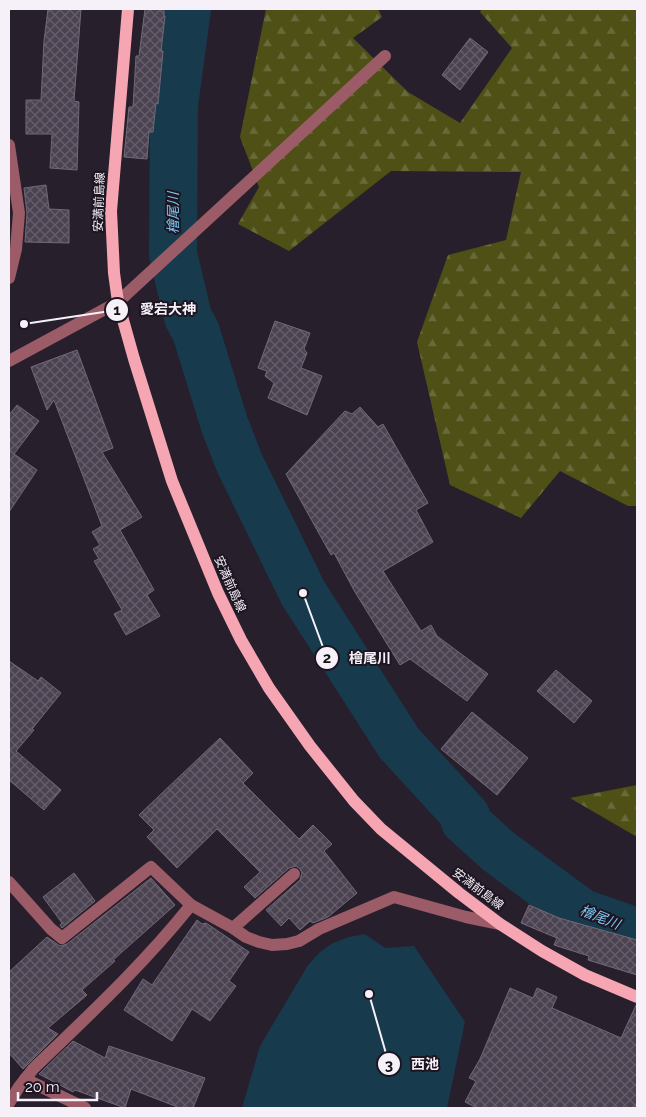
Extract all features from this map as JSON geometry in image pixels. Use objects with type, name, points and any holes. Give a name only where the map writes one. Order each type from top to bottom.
[{"type":"main road","name":"安満前島線","points":[[128,9],[111,211],[114,273],[118,302],[172,481],[218,592],[241,640],[268,688],[310,746],[354,801],[381,829],[500,924],[542,951],[585,975],[637,997]]},
{"type":"street","points":[[9,361],[118,302],[385,56]]},
{"type":"street","points":[[9,144],[19,213],[16,249],[9,278]]},
{"type":"street","points":[[9,882],[51,929],[62,938],[151,867],[191,905],[246,937],[272,945],[299,941],[319,930],[394,897],[466,917],[500,924]]},
{"type":"street","points":[[233,928],[294,874]]},
{"type":"street","points":[[9,1103],[24,1080],[137,966],[191,905]]},
{"type":"street","points":[[24,1080],[85,1108]]},
{"type":"green space","points":[[266,9],[378,9],[382,17],[353,38],[408,92],[460,123],[512,48],[480,12],[482,9],[637,9],[637,506],[628,506],[560,471],[521,518],[450,485],[417,342],[448,255],[506,240],[521,172],[391,171],[289,251],[238,224],[259,187],[240,137]]},
{"type":"green space","points":[[637,785],[637,837],[570,798]]},
{"type":"water","points":[[365,934],[385,948],[414,946],[465,1022],[447,1108],[242,1108],[260,1046],[308,965],[320,952],[333,943]]},
{"type":"building","points":[[48,9],[81,9],[74,101],[79,102],[77,170],[50,168],[52,134],[26,134],[26,100],[41,100],[44,41]]},
{"type":"building","points":[[145,9],[164,9],[165,16],[158,104],[156,103],[153,132],[149,132],[147,159],[124,157],[129,107],[133,107],[136,56],[139,56]]},
{"type":"building","points":[[470,38],[488,52],[460,90],[442,75]]},
{"type":"building","points":[[46,185],[49,209],[69,210],[69,243],[25,242],[27,213],[24,188]]},
{"type":"building","points":[[275,321],[310,333],[304,349],[307,353],[301,368],[322,376],[307,415],[268,398],[274,383],[265,376],[267,371],[258,368]]},
{"type":"building","points":[[77,350],[113,448],[102,452],[142,517],[120,530],[154,590],[147,595],[160,616],[126,635],[114,614],[122,610],[94,561],[99,559],[93,549],[100,545],[92,532],[102,526],[54,400],[47,410],[31,367]]},
{"type":"building","points":[[17,405],[39,421],[14,454],[37,470],[9,512],[9,415]]},
{"type":"building","points":[[360,407],[378,427],[383,424],[428,503],[416,510],[433,542],[383,571],[421,631],[431,625],[437,636],[488,674],[467,701],[410,659],[400,665],[355,592],[334,553],[331,555],[286,474],[345,411],[352,414]]},
{"type":"building","points":[[9,661],[38,681],[41,677],[61,693],[16,751],[61,790],[44,810],[9,780]]},
{"type":"building","points":[[556,670],[592,701],[574,723],[537,691]]},
{"type":"building","points":[[472,712],[528,758],[497,795],[441,749]]},
{"type":"building","points":[[220,738],[253,773],[243,783],[299,839],[313,825],[332,844],[324,851],[357,893],[328,917],[313,923],[310,921],[300,930],[289,918],[281,926],[266,910],[300,880],[302,873],[300,869],[296,866],[289,868],[255,898],[244,887],[260,872],[217,829],[177,868],[147,837],[154,830],[139,815]]},
{"type":"building","points":[[74,873],[95,901],[62,928],[60,925],[62,923],[43,897]]},
{"type":"building","points":[[151,878],[175,905],[82,990],[87,995],[48,1028],[58,1034],[23,1069],[9,1053],[9,972],[47,937],[60,946],[67,944]]},
{"type":"building","points":[[529,905],[559,918],[637,940],[637,975],[588,960],[589,956],[554,945],[557,938],[521,923]]},
{"type":"building","points":[[197,920],[202,924],[206,923],[249,952],[229,981],[236,986],[210,1021],[192,1009],[172,1041],[124,1010],[143,979],[152,985]]},
{"type":"building","points":[[510,988],[533,998],[537,988],[557,997],[552,1008],[621,1038],[637,1005],[637,1108],[477,1108],[465,1102],[476,1081],[469,1078],[480,1059]]},
{"type":"building","points":[[73,1041],[105,1058],[109,1046],[205,1078],[193,1108],[180,1108],[131,1089],[125,1108],[75,1090],[73,1092],[39,1074]]},
{"type":"waterway","name":"檜尾川","points":[[187,9],[174,105],[173,254],[188,317],[196,332],[224,423],[239,462],[303,593],[399,743],[466,816],[465,821],[498,851],[582,913],[637,932]]},
{"type":"place","name":"愛宕大神","points":[[24,324]]},
{"type":"place","name":"檜尾川","points":[[303,593]]},
{"type":"place","name":"西池","points":[[369,994]]}]
